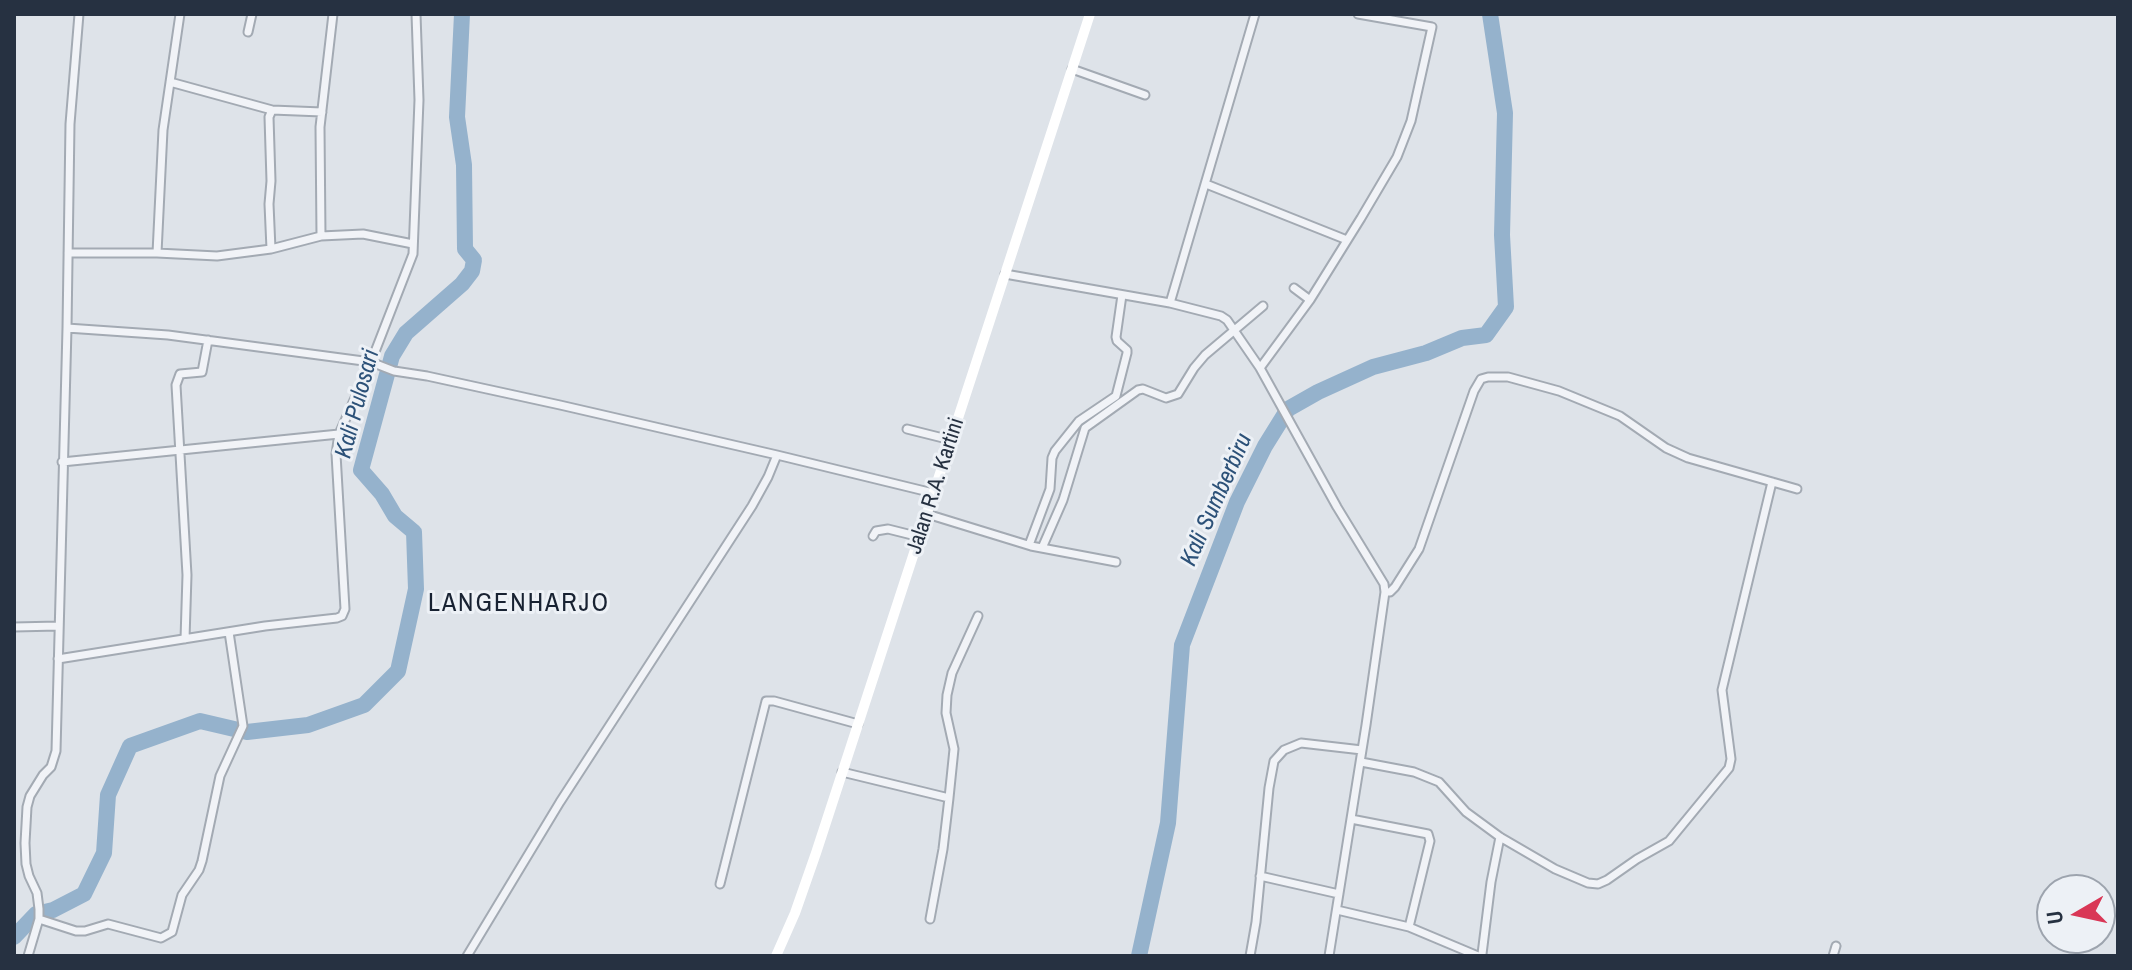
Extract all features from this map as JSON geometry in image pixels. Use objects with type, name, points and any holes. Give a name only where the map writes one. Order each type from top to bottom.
[{"type":"main road","name":"Jalan R.A. Kartini","points":[[776,956],[795,913],[858,724],[1090,14]]},
{"type":"street","points":[[28,956],[39,915],[37,893],[26,864],[27,807],[30,796],[51,767],[56,751],[70,124],[79,14]]},
{"type":"street","points":[[157,253],[163,130],[180,14]]},
{"type":"street","points":[[248,32],[252,14]]},
{"type":"street","points":[[321,236],[322,112],[333,14]]},
{"type":"street","points":[[58,659],[265,626],[337,618],[344,613],[336,454],[339,434],[410,262],[419,100],[416,14]]},
{"type":"street","points":[[1170,303],[1255,14]]},
{"type":"street","points":[[1260,368],[1347,240],[1405,141],[1432,27],[1358,14]]},
{"type":"street","points":[[1072,69],[1145,95]]},
{"type":"street","points":[[170,82],[272,110],[322,112]]},
{"type":"street","points":[[271,249],[269,204],[272,156],[269,117],[272,110]]},
{"type":"street","points":[[1206,184],[1347,240]]},
{"type":"street","points":[[68,253],[217,256],[271,249],[321,236],[363,234],[413,244]]},
{"type":"street","points":[[1005,274],[1170,303],[1221,316],[1233,327],[1260,368],[1337,507],[1384,584],[1361,762],[1329,956]]},
{"type":"street","points":[[1294,288],[1308,298]]},
{"type":"street","points":[[1035,546],[1050,489],[1055,451],[1079,421],[1116,396],[1127,353],[1116,337],[1122,295]]},
{"type":"street","points":[[1035,546],[1063,500],[1085,428],[1141,389],[1166,398],[1172,397],[1182,389],[1205,355],[1233,327],[1263,306]]},
{"type":"street","points":[[67,328],[208,340],[371,362],[394,371],[560,405],[933,493]]},
{"type":"street","points":[[185,639],[187,575],[177,378],[180,374],[202,372],[208,340]]},
{"type":"street","points":[[1385,592],[1395,587],[1419,549],[1474,391],[1481,379],[1488,377],[1508,377],[1559,391],[1620,416],[1666,448],[1688,458],[1797,489]]},
{"type":"street","points":[[1079,421],[1085,428]]},
{"type":"street","points":[[907,429],[951,440]]},
{"type":"street","points":[[62,462],[339,434]]},
{"type":"street","points":[[467,956],[560,802],[752,506],[777,455]]},
{"type":"street","points":[[1361,762],[1414,772],[1439,782],[1466,812],[1500,837],[1555,869],[1588,883],[1598,884],[1607,880],[1672,838],[1728,772],[1731,759],[1722,690],[1771,483]]},
{"type":"street","points":[[927,514],[998,537],[1116,562]]},
{"type":"street","points":[[873,536],[876,531],[888,529],[920,537]]},
{"type":"street","points":[[930,919],[943,849],[954,749],[946,713],[947,695],[952,673],[978,616]]},
{"type":"street","points":[[14,627],[58,626]]},
{"type":"street","points":[[39,915],[76,931],[108,924],[161,938],[172,932],[182,895],[202,861],[220,776],[243,726],[229,632]]},
{"type":"street","points":[[720,884],[766,701],[858,724]]},
{"type":"street","points":[[1250,956],[1271,770],[1277,757],[1284,750],[1301,743],[1362,750]]},
{"type":"street","points":[[842,772],[949,798]]},
{"type":"street","points":[[1351,819],[1428,834],[1430,841],[1409,927]]},
{"type":"street","points":[[1337,910],[1409,927],[1479,956],[1482,954],[1500,837]]},
{"type":"street","points":[[1260,876],[1339,894]]},
{"type":"street","points":[[1833,956],[1836,946]]},
{"type":"waterway","name":"Kali Pulosari","points":[[14,937],[36,914],[53,910],[84,894],[104,853],[108,795],[130,746],[200,721],[247,732],[308,725],[364,705],[398,671],[416,589],[414,532],[395,516],[382,494],[361,470],[392,356],[406,333],[462,284],[472,271],[474,260],[465,249],[464,165],[457,117],[462,14]]},
{"type":"waterway","name":"Kali Sumberbiru","points":[[1139,956],[1168,823],[1182,645],[1237,502],[1265,446],[1288,409],[1373,367],[1426,353],[1462,338],[1486,335],[1506,307],[1502,235],[1505,113],[1490,14]]},
{"type":"district","name":"LANGENHARJO","points":[[519,604]]}]
